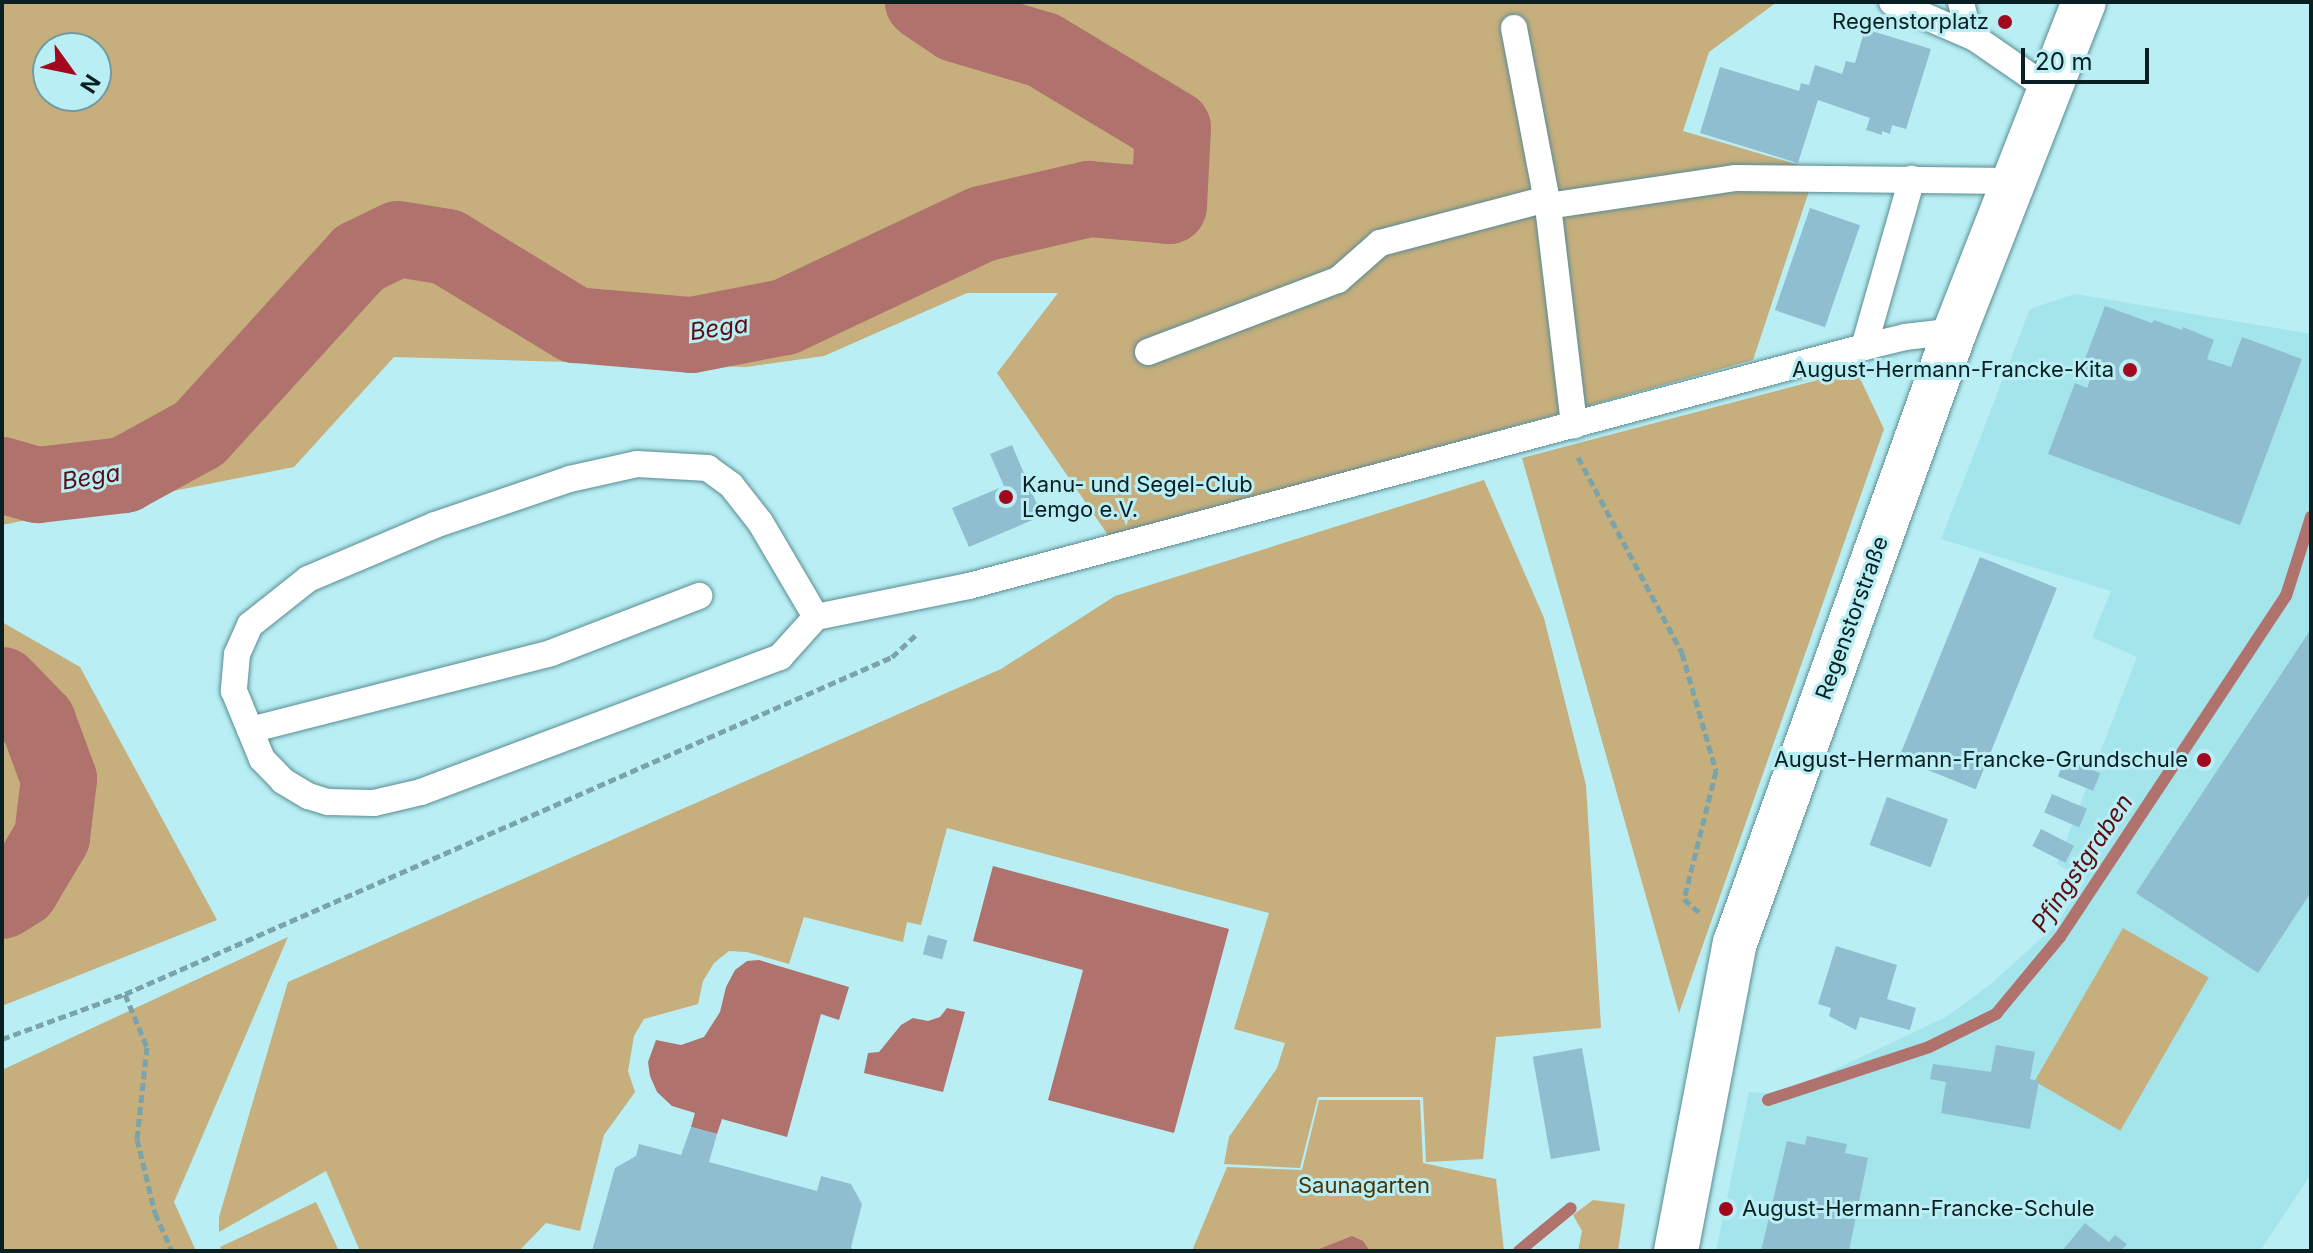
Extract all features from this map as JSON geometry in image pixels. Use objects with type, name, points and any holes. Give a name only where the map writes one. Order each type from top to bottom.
[{"type":"street","name":"Regenstorstraße","points":[[1676,1251],[1735,943],[1955,331],[2084,2]]},
{"type":"lane","points":[[1892,2],[1975,38],[2049,89]]},
{"type":"lane","points":[[1961,2],[1966,24],[1975,38]]},
{"type":"lane","points":[[1514,28],[1548,203],[1568,426]]},
{"type":"lane","points":[[1148,352],[1338,280],[1380,243],[1548,203],[1736,178],[2013,181]]},
{"type":"lane","points":[[1864,347],[1912,179]]},
{"type":"lane","points":[[816,617],[760,522],[731,485],[708,468],[637,464],[570,479],[435,525],[308,579],[250,625],[237,654],[234,691],[262,759],[283,781],[308,796],[328,802],[374,803],[421,792],[780,657],[816,617],[969,586],[1864,347],[1905,337],[1955,331]]},
{"type":"lane","points":[[250,730],[551,653],[699,596]]},
{"type":"path","points":[[1568,426],[1682,653],[1716,771],[1684,899],[1735,943]]},
{"type":"path","points":[[2,1039],[125,994],[892,657],[969,586]]},
{"type":"path","points":[[125,994],[147,1047],[137,1139],[155,1213],[172,1251]]},
{"type":"shaded area","name":"August-Hermann-Francke-Grundschule","points":[[2075,294],[2311,334],[2311,1174],[2260,1251],[1716,1251],[1749,1092],[1783,1094],[1946,1017],[1991,984],[2055,926],[2085,881],[2057,864],[2137,657],[2092,637],[2111,591],[1941,539],[2030,309]]},
{"type":"shaded area","points":[[993,866],[1229,929],[1174,1133],[1048,1100],[1083,970],[973,941]]},
{"type":"shaded area","points":[[759,960],[849,987],[839,1020],[821,1014],[787,1137],[722,1119],[717,1134],[691,1127],[695,1113],[672,1106],[657,1092],[650,1076],[648,1062],[656,1040],[681,1045],[704,1037],[720,1012],[726,987],[735,970],[747,961]]},
{"type":"shaded area","points":[[947,1008],[965,1012],[943,1092],[864,1073],[868,1053],[879,1052],[901,1025],[913,1018],[928,1021],[940,1017]]},
{"type":"shaded area","points":[[1352,1236],[1363,1241],[1370,1251],[1314,1251]]},
{"type":"green space","points":[[2,2],[1777,2],[1709,52],[1683,131],[1816,170],[1753,360],[1110,538],[997,373],[1058,293],[967,293],[824,356],[746,367],[394,357],[294,467],[2,525]]},
{"type":"green space","points":[[1856,370],[1884,429],[1679,1013],[1522,458]]},
{"type":"green space","points":[[1484,480],[1544,618],[1586,785],[1601,1028],[1496,1037],[1483,1159],[1426,1162],[1423,1097],[1318,1097],[1300,1168],[1224,1164],[1229,1137],[1277,1068],[1285,1043],[1234,1029],[1269,913],[947,828],[921,925],[907,922],[903,942],[804,917],[789,964],[747,952],[729,951],[714,963],[703,981],[698,1004],[644,1019],[634,1036],[628,1071],[635,1092],[604,1135],[580,1231],[546,1223],[519,1251],[360,1251],[326,1171],[219,1232],[219,1217],[288,982],[1001,669],[1115,596]]},
{"type":"green space","points":[[2,622],[80,667],[217,920],[2,1006]]},
{"type":"green space","points":[[2123,928],[2209,977],[2120,1131],[2034,1081]]},
{"type":"green space","points":[[288,937],[174,1202],[196,1251],[2,1251],[2,1070]]},
{"type":"green space","name":"Saunagarten","points":[[1319,1100],[1420,1100],[1423,1163],[1496,1179],[1504,1251],[1192,1251],[1227,1167],[1302,1170]]},
{"type":"green space","points":[[1593,1200],[1625,1204],[1618,1251],[1578,1251],[1582,1231],[1573,1215]]},
{"type":"green space","points":[[316,1202],[339,1251],[222,1251],[220,1247]]},
{"type":"building","points":[[1865,29],[1931,49],[1906,129],[1892,125],[1890,134],[1882,131],[1882,135],[1866,130],[1870,118],[1818,100],[1798,163],[1700,133],[1720,67],[1799,91],[1801,83],[1809,85],[1815,65],[1842,74],[1846,61],[1855,63]]},
{"type":"building","points":[[1810,208],[1860,225],[1825,327],[1775,310]]},
{"type":"building","points":[[2105,306],[2152,323],[2154,320],[2182,330],[2183,327],[2214,340],[2207,359],[2231,367],[2242,337],[2302,359],[2240,525],[2048,454],[2075,383],[2087,388],[2093,372],[2082,367]]},
{"type":"building","name":"Kanu- und Segel-Club Lemgo e.V.","points":[[1012,445],[1042,516],[969,547],[952,508],[1004,486],[990,454]]},
{"type":"building","points":[[1980,557],[2057,588],[1976,789],[1899,758]]},
{"type":"building","points":[[2311,629],[2311,892],[2258,973],[2136,893]]},
{"type":"building","points":[[2065,759],[2100,773],[2093,791],[2058,777]]},
{"type":"building","points":[[2052,794],[2087,809],[2079,827],[2044,812]]},
{"type":"building","points":[[1887,797],[1948,819],[1931,867],[1870,845]]},
{"type":"building","points":[[2041,829],[2074,846],[2065,863],[2032,846]]},
{"type":"building","points":[[928,935],[947,940],[942,959],[923,954]]},
{"type":"building","points":[[1836,946],[1897,965],[1887,999],[1916,1008],[1910,1030],[1860,1017],[1856,1030],[1829,1016],[1831,1008],[1818,1004]]},
{"type":"building","points":[[1996,1045],[2035,1052],[2030,1079],[2039,1081],[2030,1129],[1941,1113],[1946,1082],[1930,1079],[1933,1064],[1991,1072]]},
{"type":"building","points":[[1582,1048],[1600,1150],[1551,1159],[1533,1057]]},
{"type":"building","points":[[691,1127],[717,1134],[709,1162],[817,1191],[821,1176],[851,1184],[862,1204],[851,1247],[853,1251],[592,1251],[615,1168],[636,1156],[639,1144],[681,1155]]},
{"type":"building","points":[[1807,1136],[1847,1144],[1845,1153],[1868,1158],[1849,1251],[1761,1251],[1787,1141],[1805,1145]]},
{"type":"building","points":[[2085,1223],[2109,1242],[2115,1235],[2127,1244],[2121,1251],[2062,1251]]},
{"type":"waterway","name":"Bega","points":[[2,475],[38,485],[124,475],[199,434],[359,258],[398,239],[447,247],[575,325],[692,335],[785,317],[982,224],[1089,199],[1169,206],[1173,128],[1043,50],[956,24],[923,2]]},
{"type":"waterway","name":"Pfingstgraben","points":[[1768,1100],[1929,1047],[1996,1014],[2060,937],[2286,596],[2311,517]]},
{"type":"waterway","name":"Bega","points":[[2,685],[38,722],[59,779],[52,837],[21,889],[2,901]]},
{"type":"waterway","name":"Pfingstgraben","points":[[1519,1251],[1571,1208]]},
{"type":"place","name":"Regenstorplatz","points":[[2005,22]]},
{"type":"place","name":"August-Hermann-Francke-Kita","points":[[2130,370]]},
{"type":"place","name":"Kanu- und Segel-Club Lemgo e.V.","points":[[1006,497]]},
{"type":"place","name":"August-Hermann-Francke-Grundschule","points":[[2204,760]]},
{"type":"place","name":"August-Hermann-Francke-Schule","points":[[1726,1209]]}]
